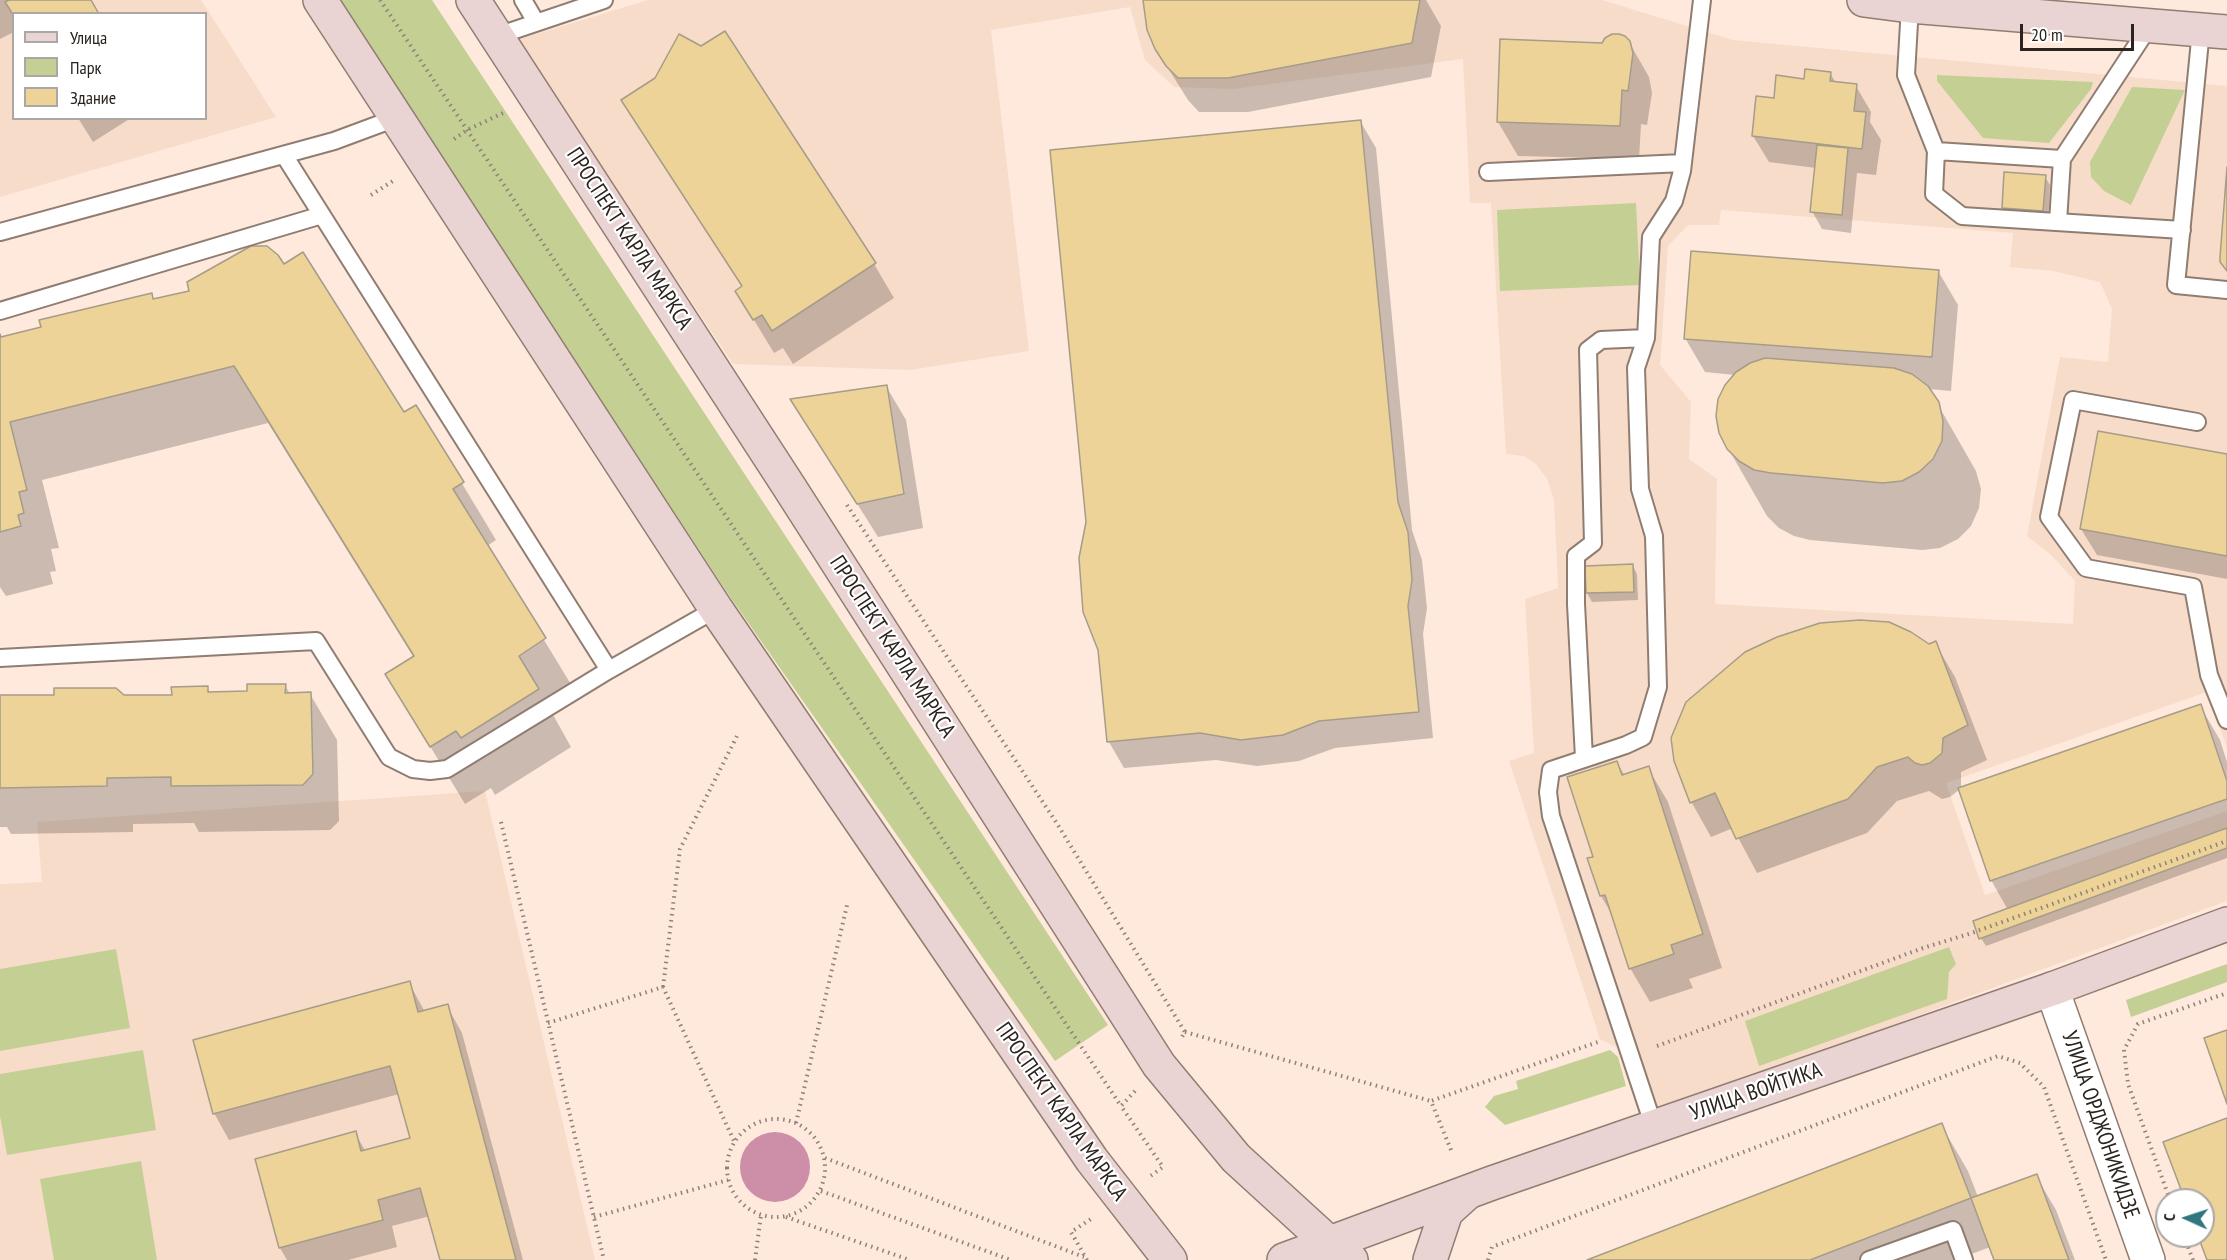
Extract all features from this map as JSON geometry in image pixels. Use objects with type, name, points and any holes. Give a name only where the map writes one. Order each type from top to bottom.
[{"type":"main road","name":"ПРОСПЕКТ КАРЛА МАРКСА","points":[[320,0],[716,609],[1092,1160],[1170,1260]]},
{"type":"main road","name":"ПРОСПЕКТ КАРЛА МАРКСА","points":[[473,0],[788,484],[1159,1065],[1236,1158],[1340,1252]]},
{"type":"main road","points":[[1864,0],[1910,6],[2214,31]]},
{"type":"main road","name":"УЛИЦА ВОЙТИКА","points":[[1284,1260],[1340,1252],[1468,1192],[2052,989],[2227,924]]},
{"type":"main road","points":[[1430,1260],[1446,1212],[1468,1192]]},
{"type":"street","name":"УЛИЦА ОРДЖОНИКИДЗЕ","points":[[2052,989],[2148,1260]]},
{"type":"lane","points":[[523,0],[536,22]]},
{"type":"lane","points":[[497,36],[604,0]]},
{"type":"lane","points":[[1654,1126],[1551,816],[1548,792],[1551,770],[1643,737],[1659,687],[1654,536],[1640,489],[1636,368],[1646,338],[1651,237],[1674,201],[1683,164],[1702,0]]},
{"type":"lane","points":[[1910,6],[1906,75],[1936,151],[1934,194],[1962,216],[2182,230]]},
{"type":"lane","points":[[2058,222],[2062,159],[2150,25]]},
{"type":"lane","points":[[2214,31],[2182,230],[2176,285],[2227,290]]},
{"type":"lane","points":[[0,231],[334,141],[396,118]]},
{"type":"lane","points":[[1936,151],[2062,159]]},
{"type":"lane","points":[[284,155],[609,670]]},
{"type":"lane","points":[[1488,172],[1683,164]]},
{"type":"lane","points":[[0,311],[322,215]]},
{"type":"lane","points":[[1584,758],[1576,604],[1576,556],[1593,543],[1588,350],[1601,340],[1646,338]]},
{"type":"lane","points":[[2197,422],[2073,400],[2049,517],[2086,568],[2193,587],[2209,675],[2227,720]]},
{"type":"lane","points":[[0,658],[316,641],[389,757],[413,769],[430,771],[447,769],[609,670],[716,609]]},
{"type":"lane","points":[[1869,1260],[1953,1230],[1964,1260]]},
{"type":"path","points":[[380,0],[1163,1167],[1146,1180]]},
{"type":"path","points":[[371,195],[467,130],[537,97]]},
{"type":"path","points":[[734,1141],[663,987],[680,849],[736,736]]},
{"type":"path","points":[[501,822],[604,1260]]},
{"type":"path","points":[[1185,1032],[1431,1101],[1616,1035],[1656,1046],[1923,948],[1969,934],[2227,841]]},
{"type":"path","points":[[796,1123],[848,901]]},
{"type":"path","points":[[548,1023],[663,987]]},
{"type":"path","points":[[2166,1188],[2128,1084],[2124,1050],[2138,1024],[2227,993]]},
{"type":"path","points":[[1488,1260],[1492,1246],[1998,1056],[2020,1063],[2044,1088],[2106,1260]]},
{"type":"path","points":[[1121,1106],[1137,1089]]},
{"type":"path","points":[[1431,1101],[1451,1150]]},
{"type":"path","points":[[786,1217],[804,1209],[821,1191],[825,1178],[825,1158],[818,1140],[804,1126],[787,1119],[766,1119],[748,1126],[734,1141],[727,1160],[728,1180],[736,1197],[750,1210],[761,1215],[786,1217],[910,1260]]},
{"type":"path","points":[[825,1158],[1085,1258]]},
{"type":"path","points":[[594,1217],[728,1180]]},
{"type":"path","points":[[821,1191],[1011,1260]]},
{"type":"path","points":[[755,1260],[761,1215]]},
{"type":"path","points":[[1085,1258],[1071,1232],[1096,1216]]},
{"type":"shaded area","points":[[0,0],[201,0],[276,117],[0,197]]},
{"type":"shaded area","points":[[648,0],[1602,0],[1733,40],[2227,86],[2227,748],[2207,692],[1946,783],[1985,895],[2227,811],[2227,901],[1647,1116],[1626,1052],[1600,1039],[1509,761],[1534,753],[1525,599],[1558,588],[1554,500],[1547,479],[1536,464],[1524,456],[1506,454],[1491,203],[1470,203],[1463,59],[1233,89],[1174,87],[1145,60],[1130,7],[991,30],[1029,351],[910,370],[733,364],[517,40]],"holes":[[[1721,210],[2013,233],[2010,267],[2053,271],[2100,282],[2112,309],[2108,362],[2060,357],[2027,536],[2051,555],[2075,581],[2073,624],[1715,604],[1717,479],[1689,459],[1691,402],[1660,365],[1668,246],[1688,225],[1719,225]]]},
{"type":"shaded area","points":[[485,791],[595,1260],[0,1260],[0,884],[42,882],[37,822]]},
{"type":"shaded area","points":[[775,1132],[788,1135],[800,1142],[807,1154],[810,1167],[807,1180],[800,1192],[788,1199],[775,1202],[762,1199],[750,1192],[743,1180],[740,1167],[743,1154],[750,1142],[762,1135]]},
{"type":"green space","points":[[339,0],[432,0],[1108,1025],[1055,1061],[726,591]]},
{"type":"green space","points":[[1937,75],[2093,82],[2091,89],[2049,143],[1983,138],[1937,81]]},
{"type":"green space","points":[[2132,87],[2185,90],[2131,205],[2104,191],[2091,177],[2090,162]]},
{"type":"green space","points":[[1636,203],[1640,285],[1500,291],[1497,210]]},
{"type":"green space","points":[[1949,947],[1956,964],[1949,972],[1947,999],[1759,1066],[1745,1021]]},
{"type":"green space","points":[[116,949],[130,1028],[0,1051],[0,969]]},
{"type":"green space","points":[[2227,964],[2227,982],[2131,1017],[2126,1000]]},
{"type":"green space","points":[[143,1050],[156,1130],[7,1155],[0,1116],[0,1074]]},
{"type":"green space","points":[[1610,1050],[1618,1057],[1626,1086],[1505,1125],[1485,1107],[1494,1096],[1518,1089],[1516,1081]]},
{"type":"green space","points":[[141,1161],[157,1260],[54,1260],[40,1179]]},
{"type":"building","points":[[9,0],[91,0],[98,12],[12,13],[5,2]]},
{"type":"building","points":[[1143,0],[1420,0],[1412,43],[1228,78],[1178,78],[1166,66],[1155,49],[1147,30]]},
{"type":"building","points":[[725,31],[876,263],[772,331],[762,315],[753,320],[735,291],[742,286],[621,100],[655,78],[679,34],[701,46]]},
{"type":"building","points":[[1612,34],[1625,36],[1630,41],[1633,53],[1628,91],[1622,90],[1620,126],[1497,122],[1500,39],[1602,43]]},
{"type":"building","points":[[1805,69],[1831,72],[1830,81],[1857,84],[1854,111],[1866,112],[1862,149],[1752,136],[1756,96],[1774,98],[1776,75],[1804,79]]},
{"type":"building","points":[[1361,120],[1398,502],[1408,532],[1412,580],[1408,606],[1419,712],[1319,721],[1283,735],[1241,740],[1200,733],[1107,742],[1098,650],[1083,612],[1079,558],[1086,522],[1050,150]]},
{"type":"building","points":[[1817,145],[1848,148],[1842,215],[1810,212]]},
{"type":"building","points":[[2227,167],[2227,271],[2220,262],[2220,257]]},
{"type":"building","points":[[2004,172],[2046,175],[2043,211],[2002,208]]},
{"type":"building","points":[[251,246],[267,246],[278,255],[284,264],[303,252],[404,412],[416,405],[464,482],[453,489],[546,638],[519,656],[539,689],[461,738],[456,731],[430,747],[385,674],[414,656],[234,366],[10,422],[27,490],[19,492],[24,513],[18,515],[21,526],[0,532],[0,334],[1,337],[41,327],[39,320],[152,293],[153,299],[189,291],[187,282]]},
{"type":"building","points":[[1691,251],[1939,270],[1932,357],[1684,339]]},
{"type":"building","points":[[1765,358],[1894,368],[1912,374],[1928,386],[1939,402],[1943,421],[1942,441],[1933,459],[1919,472],[1902,481],[1883,483],[1771,473],[1754,470],[1739,461],[1727,449],[1719,433],[1716,416],[1718,399],[1725,385],[1736,372],[1750,363]]},
{"type":"building","points":[[887,385],[904,494],[857,504],[790,399]]},
{"type":"building","points":[[2098,431],[2227,454],[2227,556],[2080,529]]},
{"type":"building","points":[[1633,564],[1634,592],[1586,593],[1585,566]]},
{"type":"building","points":[[1860,620],[1889,622],[1911,632],[1929,644],[1936,641],[1968,725],[1943,738],[1942,753],[1930,763],[1922,765],[1908,757],[1877,767],[1848,799],[1736,839],[1715,793],[1690,803],[1674,761],[1671,738],[1686,702],[1745,652],[1777,637],[1820,623]]},
{"type":"building","points":[[247,684],[286,684],[285,693],[311,692],[313,774],[303,785],[171,786],[171,777],[107,778],[107,786],[0,788],[0,695],[54,695],[54,688],[116,688],[124,695],[172,695],[171,687],[208,686],[208,692],[247,691]]},
{"type":"building","points":[[2201,704],[2227,781],[2227,799],[1990,881],[1958,788]]},
{"type":"building","points":[[1617,761],[1622,775],[1649,766],[1703,934],[1671,945],[1674,954],[1629,969],[1605,895],[1600,896],[1587,858],[1593,857],[1567,777]]},
{"type":"building","points":[[2227,828],[2227,848],[1979,939],[1973,921]]},
{"type":"building","points":[[410,981],[418,1012],[448,1004],[516,1260],[440,1260],[420,1188],[378,1200],[383,1220],[279,1248],[255,1159],[356,1131],[361,1151],[410,1138],[390,1066],[213,1114],[193,1040]]},
{"type":"building","points":[[2227,1030],[2227,1104],[2204,1038]]},
{"type":"building","points":[[2227,1118],[2227,1260],[2207,1260],[2202,1248],[2215,1248],[2215,1188],[2180,1188],[2163,1142]]},
{"type":"building","points":[[1942,1123],[1971,1198],[1810,1260],[1587,1260]]},
{"type":"building","points":[[2037,1174],[2069,1260],[1994,1260],[1971,1198]]}]
